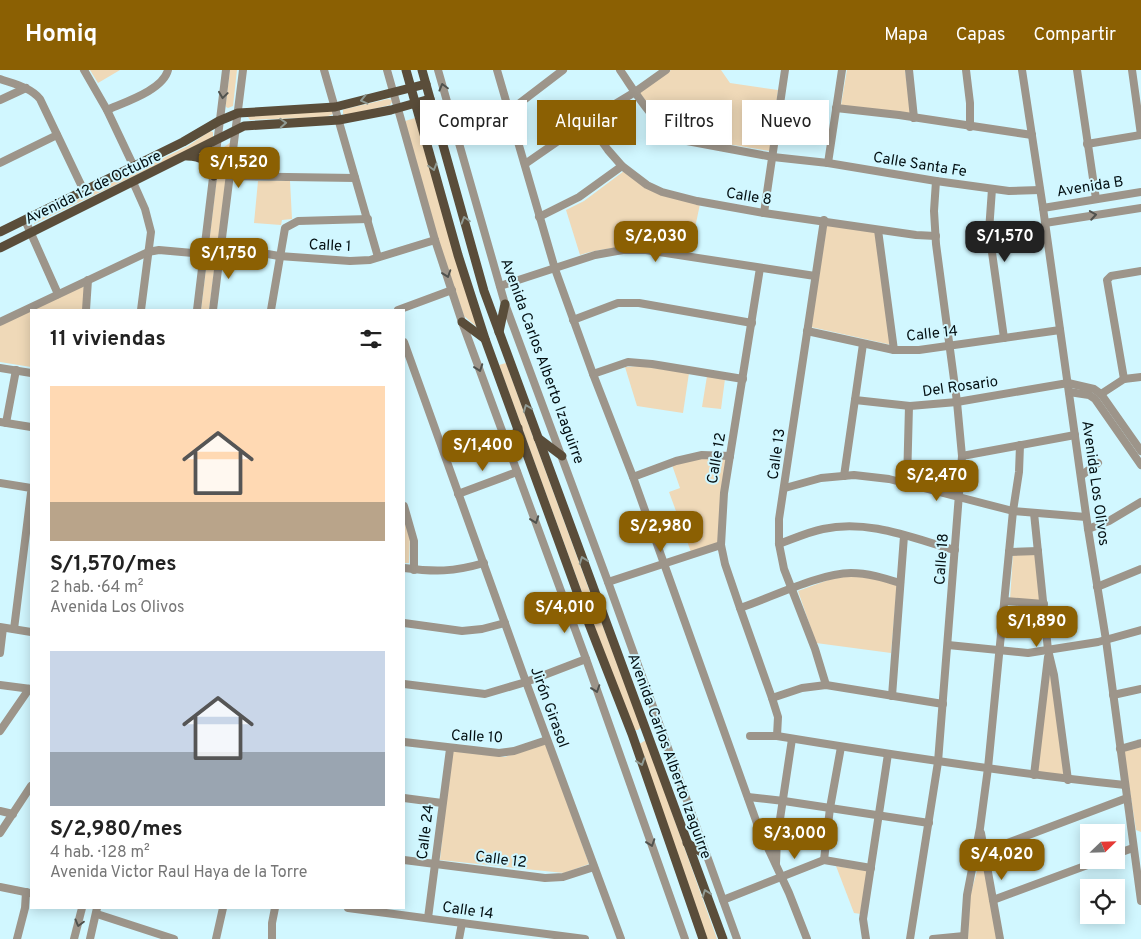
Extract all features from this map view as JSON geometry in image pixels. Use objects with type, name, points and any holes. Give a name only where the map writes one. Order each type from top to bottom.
[{"type":"main road","name":"Avenida Carlos Alberto Izaguirre","points":[[406,70],[458,255],[485,339],[584,611],[632,734],[703,939]]},
{"type":"main road","name":"Avenida Carlos Alberto Izaguirre","points":[[422,70],[430,99]]},
{"type":"main road","name":"Avenida 12 de Octubre","points":[[0,232],[134,167],[238,113],[335,107],[426,84]]},
{"type":"main road","name":"Avenida 12 de Octubre","points":[[0,248],[187,156],[235,130],[251,125],[339,120],[398,108],[430,99]]},
{"type":"main road","name":"Avenida Carlos Alberto Izaguirre","points":[[443,145],[484,291],[723,939]]},
{"type":"main road","points":[[187,156],[202,158],[212,169],[214,176]]},
{"type":"main road","points":[[458,255],[464,258],[469,256],[474,250]]},
{"type":"main road","points":[[499,333],[505,304]]},
{"type":"main road","points":[[462,322],[485,339]]},
{"type":"main road","points":[[493,360],[502,355],[508,358]]},
{"type":"main road","points":[[510,451],[518,428]]},
{"type":"main road","points":[[538,437],[562,456]]},
{"type":"main road","points":[[632,734],[642,737],[646,728]]},
{"type":"main road","points":[[687,843],[706,854]]},
{"type":"street","points":[[84,70],[107,110],[134,167]]},
{"type":"street","points":[[107,110],[160,84],[168,70]]},
{"type":"street","points":[[197,309],[226,70]]},
{"type":"street","points":[[213,309],[243,70]]},
{"type":"street","points":[[324,70],[378,257]]},
{"type":"street","points":[[387,70],[435,240],[462,322],[586,659],[685,939]]},
{"type":"street","name":"Avenida Carlos Alberto Izaguirre","points":[[438,70],[446,100]]},
{"type":"street","points":[[497,70],[505,100]]},
{"type":"street","points":[[523,100],[562,70]]},
{"type":"street","name":"Calle Santa Fe","points":[[620,70],[660,124],[687,141],[773,157],[828,163],[992,189],[1040,190]]},
{"type":"street","points":[[622,100],[666,70]]},
{"type":"street","points":[[764,213],[785,70]]},
{"type":"street","points":[[828,163],[842,70]]},
{"type":"street","points":[[909,70],[914,118]]},
{"type":"street","points":[[966,70],[970,103],[970,127]]},
{"type":"street","name":"Avenida Los Olivos","points":[[1022,70],[1082,475],[1086,517],[1106,640],[1141,898]]},
{"type":"street","points":[[1077,70],[1096,199]]},
{"type":"street","points":[[1087,144],[1141,135],[1132,70]]},
{"type":"street","points":[[0,79],[26,88],[35,93],[40,99],[84,191]]},
{"type":"street","points":[[0,100],[26,88]]},
{"type":"street","points":[[836,108],[1032,135]]},
{"type":"street","points":[[0,163],[57,136]]},
{"type":"street","name":"Avenida Carlos Alberto Izaguirre","points":[[459,145],[505,304],[737,939]]},
{"type":"street","points":[[519,145],[555,269],[573,320],[633,478],[759,829],[807,939]]},
{"type":"street","points":[[525,164],[554,145]]},
{"type":"street","name":"Calle 8","points":[[604,145],[622,166],[647,184],[668,194],[697,202],[824,220],[878,230],[936,236]]},
{"type":"street","points":[[539,217],[579,197],[622,166]]},
{"type":"street","points":[[229,176],[355,178]]},
{"type":"street","name":"Calle 18","points":[[910,939],[938,762],[962,456],[936,236],[934,212],[936,181]]},
{"type":"street","points":[[133,182],[149,220],[151,232],[141,309]]},
{"type":"street","points":[[992,189],[989,231],[1004,338]]},
{"type":"street","name":"Avenida B","points":[[1043,208],[1141,192]]},
{"type":"street","name":"Avenida B","points":[[1045,223],[1141,208]]},
{"type":"street","points":[[274,309],[285,228],[290,224],[298,222],[368,219]]},
{"type":"street","points":[[25,220],[58,294]]},
{"type":"street","name":"Calle 13","points":[[824,220],[779,519],[779,544],[784,569],[816,650],[826,685]]},
{"type":"street","points":[[878,230],[894,350]]},
{"type":"street","name":"Calle 1","points":[[222,246],[280,256],[350,261],[370,260],[435,240]]},
{"type":"street","points":[[0,322],[148,252],[160,250],[204,254]]},
{"type":"street","points":[[500,286],[595,255],[623,250],[646,250],[815,276]]},
{"type":"street","name":"Calle 12","points":[[760,268],[724,493],[721,545],[725,564],[778,717],[777,736]]},
{"type":"street","points":[[1124,379],[1107,280],[1111,276],[1141,271]]},
{"type":"street","points":[[86,309],[88,280]]},
{"type":"street","points":[[401,309],[452,290]]},
{"type":"street","points":[[573,320],[618,304],[638,303],[752,323]]},
{"type":"street","name":"Calle 14","points":[[808,331],[894,350],[919,350],[1060,330]]},
{"type":"street","points":[[844,476],[863,344]]},
{"type":"street","name":"Jirón Girasol","points":[[405,345],[621,939]]},
{"type":"street","points":[[593,374],[628,362],[652,364],[743,379]]},
{"type":"street","points":[[0,368],[30,373]]},
{"type":"street","points":[[405,371],[412,368]]},
{"type":"street","points":[[16,370],[3,423],[30,427]]},
{"type":"street","points":[[1101,394],[1124,379],[1141,377]]},
{"type":"street","points":[[1068,383],[1094,389],[1101,394],[1141,451]]},
{"type":"street","name":"Del Rosario","points":[[855,400],[909,406],[957,402],[1068,383]]},
{"type":"street","points":[[1069,392],[1089,395],[1095,399],[1141,465]]},
{"type":"street","points":[[907,483],[909,406]]},
{"type":"street","points":[[962,456],[1075,435]]},
{"type":"street","points":[[1126,443],[1132,437],[1141,435]]},
{"type":"street","points":[[933,939],[964,937],[967,895],[980,828],[988,768],[1001,650],[1013,511],[1019,472],[1020,445]]},
{"type":"street","points":[[633,478],[676,460],[693,456],[730,456]]},
{"type":"street","points":[[1082,475],[1098,463]]},
{"type":"street","points":[[458,494],[517,472]]},
{"type":"street","points":[[785,488],[821,478],[854,475],[907,483],[1013,511],[1086,517]]},
{"type":"street","points":[[0,483],[30,488]]},
{"type":"street","points":[[14,629],[30,501]]},
{"type":"street","points":[[1088,530],[1109,521],[1141,502]]},
{"type":"street","points":[[405,509],[414,540],[414,570]]},
{"type":"street","points":[[1034,513],[1048,650],[1054,675],[1068,780]]},
{"type":"street","points":[[779,544],[823,529],[850,526],[870,527],[955,550]]},
{"type":"street","points":[[892,696],[904,536]]},
{"type":"street","points":[[608,582],[721,545]]},
{"type":"street","points":[[1009,552],[1038,551]]},
{"type":"street","points":[[405,568],[441,572],[461,570],[484,563]]},
{"type":"street","points":[[22,569],[30,570]]},
{"type":"street","points":[[1097,587],[1141,569]]},
{"type":"street","points":[[740,608],[827,576],[850,573],[870,574],[900,583]]},
{"type":"street","points":[[1005,601],[1044,604]]},
{"type":"street","points":[[405,623],[462,631],[482,629],[505,623]]},
{"type":"street","points":[[0,654],[1,628],[30,632]]},
{"type":"street","points":[[948,645],[1028,653],[1106,640],[1141,630]]},
{"type":"street","points":[[1034,775],[1048,650]]},
{"type":"street","points":[[405,684],[485,694],[526,682],[586,659]]},
{"type":"street","points":[[0,685],[30,689],[0,731]]},
{"type":"street","points":[[772,698],[802,688],[826,685],[944,704]]},
{"type":"street","points":[[1113,695],[1141,689]]},
{"type":"street","points":[[750,736],[777,736],[938,762],[1068,780],[1125,785]]},
{"type":"street","points":[[776,865],[777,839],[792,739]]},
{"type":"street","name":"Calle 10","points":[[405,742],[450,749],[499,753],[514,751],[548,740]]},
{"type":"street","points":[[1120,749],[1141,743]]},
{"type":"street","points":[[824,860],[830,808],[841,747]]},
{"type":"street","name":"Calle 24","points":[[428,918],[450,749]]},
{"type":"street","points":[[866,939],[863,919],[888,754]]},
{"type":"street","points":[[0,833],[30,788]]},
{"type":"street","points":[[748,797],[929,823]]},
{"type":"street","points":[[405,798],[442,803]]},
{"type":"street","points":[[986,851],[1127,798]]},
{"type":"street","points":[[0,811],[13,814]]},
{"type":"street","points":[[980,828],[986,851],[1000,939]]},
{"type":"street","points":[[1132,837],[1141,834]]},
{"type":"street","points":[[1125,851],[1133,848]]},
{"type":"street","name":"Calle 12","points":[[405,860],[546,878],[563,877],[594,867]]},
{"type":"street","points":[[723,900],[824,860],[871,868]]},
{"type":"street","points":[[993,900],[1080,868]]},
{"type":"street","points":[[0,887],[29,892],[17,939]]},
{"type":"street","points":[[74,939],[82,909]]},
{"type":"street","points":[[216,939],[222,909]]},
{"type":"street","points":[[272,939],[272,922],[275,909]]},
{"type":"street","name":"Calle 14","points":[[356,909],[585,939]]},
{"type":"street","points":[[90,939],[97,911],[159,937],[174,939]]},
{"type":"street","points":[[459,939],[462,923]]},
{"type":"shaded area","points":[[90,70],[120,70],[98,83]]},
{"type":"shaded area","points":[[230,70],[237,70],[233,106],[228,108],[226,107],[226,102]]},
{"type":"shaded area","points":[[671,70],[721,70],[730,83],[778,90],[777,100],[742,100],[742,145],[771,145],[770,151],[732,145],[732,100],[646,101],[639,92]]},
{"type":"shaded area","points":[[847,70],[905,70],[911,115],[841,105]]},
{"type":"shaded area","points":[[388,99],[392,100],[390,105],[347,115],[343,114],[345,109]]},
{"type":"shaded area","points":[[332,110],[333,114],[326,117],[250,120],[248,117],[249,116]]},
{"type":"shaded area","points":[[415,118],[420,135],[420,145],[423,145],[477,327],[464,316],[438,239],[405,121]]},
{"type":"shaded area","points":[[210,131],[213,132],[213,138],[34,224],[34,221],[188,146]]},
{"type":"shaded area","points":[[231,142],[209,309],[201,309],[220,150]]},
{"type":"shaded area","points":[[624,171],[633,179],[700,204],[690,252],[622,247],[580,255],[566,210],[584,201]]},
{"type":"shaded area","points":[[258,181],[290,181],[292,219],[282,220],[281,225],[254,223]]},
{"type":"shaded area","points":[[827,224],[877,232],[892,345],[811,327]]},
{"type":"shaded area","points":[[82,285],[85,289],[83,309],[33,309]]},
{"type":"shaded area","points":[[30,310],[30,367],[0,362],[0,325]]},
{"type":"shaded area","points":[[506,363],[594,603],[587,606],[499,365]]},
{"type":"shaded area","points":[[639,366],[689,373],[683,413],[637,406],[625,367]]},
{"type":"shaded area","points":[[707,376],[725,379],[721,409],[702,407]]},
{"type":"shaded area","points":[[696,458],[727,458],[719,543],[691,552],[669,492],[680,488],[672,465]]},
{"type":"shaded area","points":[[405,520],[410,535],[409,563],[405,563]]},
{"type":"shaded area","points":[[1013,554],[1035,554],[1040,602],[1010,600]]},
{"type":"shaded area","points":[[854,575],[870,577],[897,585],[891,653],[816,643],[798,591],[831,579]]},
{"type":"shaded area","points":[[596,608],[641,727],[638,730],[633,730],[588,611]]},
{"type":"shaded area","points":[[1048,675],[1053,677],[1066,777],[1036,772]]},
{"type":"shaded area","points":[[646,740],[717,939],[707,939],[638,743]]},
{"type":"shaded area","points":[[542,743],[547,746],[589,864],[564,873],[440,860],[451,751],[505,757]]},
{"type":"shaded area","points":[[1141,747],[1141,832],[1136,830],[1124,753],[1126,750]]},
{"type":"shaded area","points":[[983,850],[998,939],[968,939],[970,896]]},
{"type":"shaded area","points":[[836,866],[868,871],[861,914],[854,913]]}]
